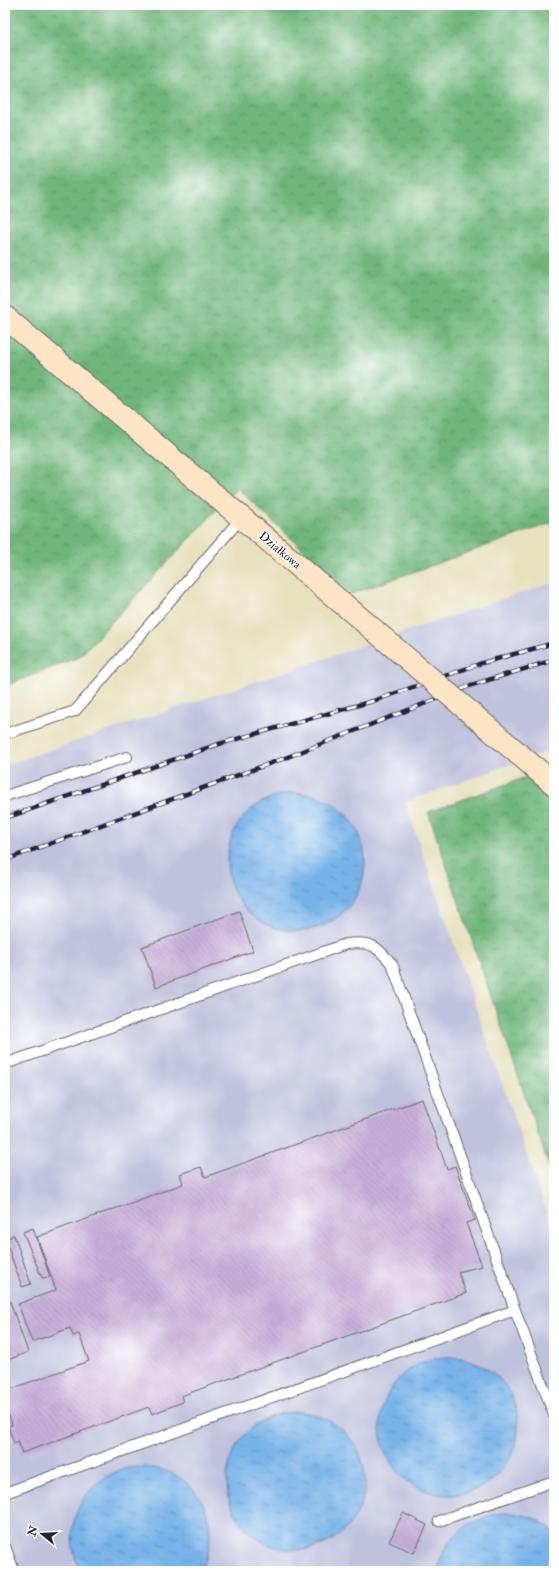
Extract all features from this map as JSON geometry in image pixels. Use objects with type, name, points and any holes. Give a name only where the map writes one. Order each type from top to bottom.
[{"type":"street","name":"Działkowa","points":[[5,316],[554,784]]},
{"type":"lane","points":[[5,734],[75,711],[242,517]]},
{"type":"lane","points":[[5,796],[127,757]]},
{"type":"lane","points":[[5,1064],[346,944],[364,942],[380,950],[392,964],[515,1310],[554,1415]]},
{"type":"lane","points":[[5,1493],[515,1310]]},
{"type":"lane","points":[[439,1521],[554,1481]]},
{"type":"lane","points":[[5,1546],[14,1571]]},
{"type":"shaded area","points":[[554,582],[554,749],[405,802],[554,1234],[554,1571],[5,1571],[5,765]]},
{"type":"green space","points":[[5,5],[554,5],[554,522],[351,594],[237,488],[79,657],[5,686]]},
{"type":"green space","points":[[554,767],[554,1181],[428,812]]},
{"type":"water","points":[[303,793],[323,798],[335,804],[350,818],[360,835],[364,848],[364,876],[360,889],[354,901],[340,916],[323,926],[310,930],[289,931],[269,926],[257,920],[242,906],[232,889],[228,876],[227,855],[232,835],[238,823],[252,808],[269,798],[282,794]]},
{"type":"water","points":[[456,1357],[476,1362],[488,1368],[503,1382],[513,1399],[517,1412],[517,1440],[513,1453],[507,1465],[493,1480],[476,1490],[463,1494],[442,1495],[422,1490],[410,1484],[395,1470],[385,1453],[381,1440],[380,1419],[385,1399],[391,1387],[405,1372],[422,1362],[435,1358]]},
{"type":"water","points":[[303,1412],[323,1417],[335,1423],[350,1437],[360,1454],[364,1467],[364,1495],[360,1508],[354,1520],[340,1535],[323,1545],[310,1549],[289,1550],[269,1545],[257,1539],[242,1525],[232,1508],[228,1495],[227,1474],[232,1454],[238,1442],[252,1427],[269,1417],[282,1413]]},
{"type":"water","points":[[136,1467],[153,1468],[169,1472],[183,1480],[194,1490],[202,1501],[210,1528],[210,1543],[207,1557],[201,1571],[81,1571],[75,1558],[72,1540],[76,1515],[81,1504],[87,1493],[106,1477],[122,1469]]},
{"type":"water","points":[[501,1513],[523,1515],[536,1519],[554,1532],[554,1571],[438,1571],[446,1548],[460,1531],[479,1520]]},
{"type":"building","points":[[239,911],[253,951],[156,987],[142,947]]},
{"type":"building","points":[[422,1099],[447,1169],[455,1166],[475,1220],[466,1223],[482,1266],[458,1272],[466,1293],[181,1396],[183,1402],[152,1414],[149,1407],[22,1453],[18,1441],[14,1443],[8,1426],[12,1425],[5,1404],[5,1391],[89,1361],[79,1334],[73,1336],[70,1328],[32,1342],[18,1304],[56,1290],[37,1237],[183,1184],[180,1174],[201,1167],[205,1177]]},
{"type":"building","points":[[33,1228],[50,1277],[42,1278],[23,1232]]},
{"type":"building","points":[[14,1235],[31,1284],[22,1287],[5,1239]]},
{"type":"building","points":[[5,1288],[28,1352],[5,1361]]},
{"type":"building","points":[[403,1513],[427,1525],[414,1553],[389,1542]]},
{"type":"railway","points":[[5,818],[219,744],[373,701],[482,663],[554,643]]},
{"type":"railway","points":[[5,860],[285,758],[475,684],[554,660]]}]
